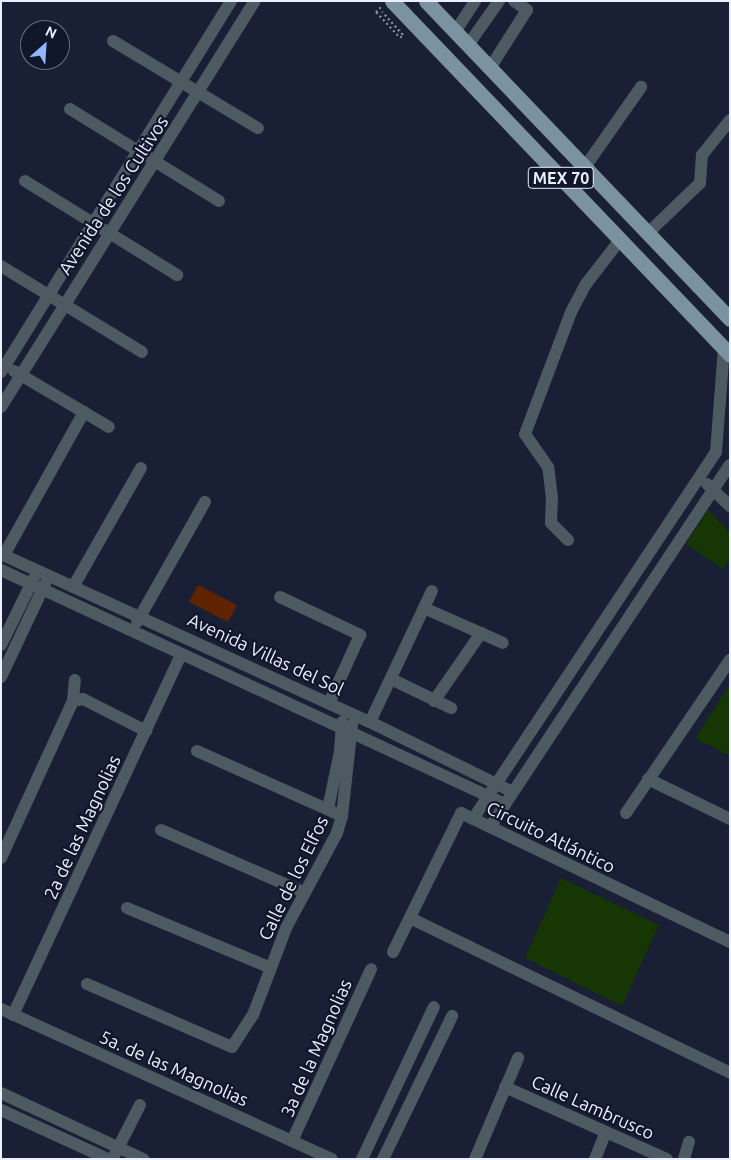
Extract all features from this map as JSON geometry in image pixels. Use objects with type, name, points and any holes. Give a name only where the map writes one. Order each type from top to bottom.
[{"type":"main road","name":"MEX 70","points":[[392,1],[727,352]]},
{"type":"main road","name":"MEX 70","points":[[426,1],[730,319]]},
{"type":"street","name":"Avenida de los Cultivos","points":[[3,367],[183,83],[231,1]]},
{"type":"street","name":"Avenida de los Cultivos","points":[[1,407],[255,1]]},
{"type":"street","points":[[455,32],[476,1]]},
{"type":"street","points":[[468,45],[500,1]]},
{"type":"street","points":[[490,68],[527,10],[514,1]]},
{"type":"street","points":[[113,42],[258,128]]},
{"type":"street","points":[[584,167],[641,87]]},
{"type":"street","points":[[70,109],[219,201]]},
{"type":"street","points":[[648,233],[700,183],[702,154],[730,120]]},
{"type":"street","points":[[25,181],[177,275]]},
{"type":"street","points":[[568,540],[551,523],[552,498],[548,467],[525,434],[571,312],[586,284],[620,240]]},
{"type":"street","points":[[1,266],[142,352]]},
{"type":"street","points":[[473,819],[716,452],[727,352]]},
{"type":"street","points":[[3,367],[20,374],[109,427]]},
{"type":"street","points":[[3,555],[84,412]]},
{"type":"street","points":[[490,827],[730,463],[716,452]]},
{"type":"street","points":[[73,587],[141,468]]},
{"type":"street","points":[[698,478],[714,488],[730,506]]},
{"type":"street","points":[[132,631],[205,502]]},
{"type":"street","name":"Avenida Villas del Sol","points":[[3,555],[370,722],[513,792]]},
{"type":"street","name":"Avenida Villas del Sol","points":[[1,570],[505,804]]},
{"type":"street","points":[[1,645],[37,571]]},
{"type":"street","points":[[1,677],[49,576]]},
{"type":"street","points":[[370,722],[432,591]]},
{"type":"street","points":[[280,597],[360,635],[329,703]]},
{"type":"street","points":[[614,606],[629,616]]},
{"type":"street","points":[[424,608],[503,643]]},
{"type":"street","points":[[434,700],[481,633]]},
{"type":"street","name":"2a de las Magnolias","points":[[7,1012],[146,731],[181,654]]},
{"type":"street","points":[[626,814],[730,660]]},
{"type":"street","points":[[391,679],[451,708]]},
{"type":"street","points":[[1,858],[73,701],[74,680]]},
{"type":"street","points":[[73,701],[83,699],[146,731]]},
{"type":"street","name":"Calle de los Elfos","points":[[86,984],[232,1047],[253,1015],[269,967],[305,893],[331,847],[342,816],[348,712]]},
{"type":"street","name":"Calle de los Elfos","points":[[328,809],[346,730]]},
{"type":"street","points":[[197,751],[342,816]]},
{"type":"street","points":[[648,779],[730,819]]},
{"type":"street","name":"Circuito Atlántico","points":[[393,952],[461,813],[730,942]]},
{"type":"street","points":[[161,830],[305,893]]},
{"type":"street","points":[[127,908],[269,967]]},
{"type":"street","points":[[410,918],[730,1073]]},
{"type":"street","name":"3a de la Magnolias","points":[[292,1141],[371,969]]},
{"type":"street","points":[[362,1159],[434,1007]]},
{"type":"street","name":"5a. de las Magnolias","points":[[7,1012],[332,1159]]},
{"type":"street","points":[[383,1159],[452,1016]]},
{"type":"street","name":"Calle Lambrusco","points":[[478,1158],[518,1058]]},
{"type":"street","points":[[396,1086],[414,1094]]},
{"type":"street","name":"Calle Lambrusco","points":[[505,1087],[667,1159]]},
{"type":"street","points":[[1,1093],[116,1153],[143,1159]]},
{"type":"street","points":[[116,1153],[140,1105]]},
{"type":"street","points":[[1,1110],[108,1159]]},
{"type":"street","points":[[596,1159],[606,1132]]},
{"type":"street","points":[[684,1159],[689,1142]]},
{"type":"green space","points":[[708,510],[730,533],[730,559],[723,569],[686,544]]},
{"type":"green space","points":[[730,685],[730,756],[695,738]]},
{"type":"green space","points":[[561,878],[659,925],[622,1006],[525,958]]},
{"type":"building","points":[[198,585],[237,605],[228,622],[189,602]]}]
